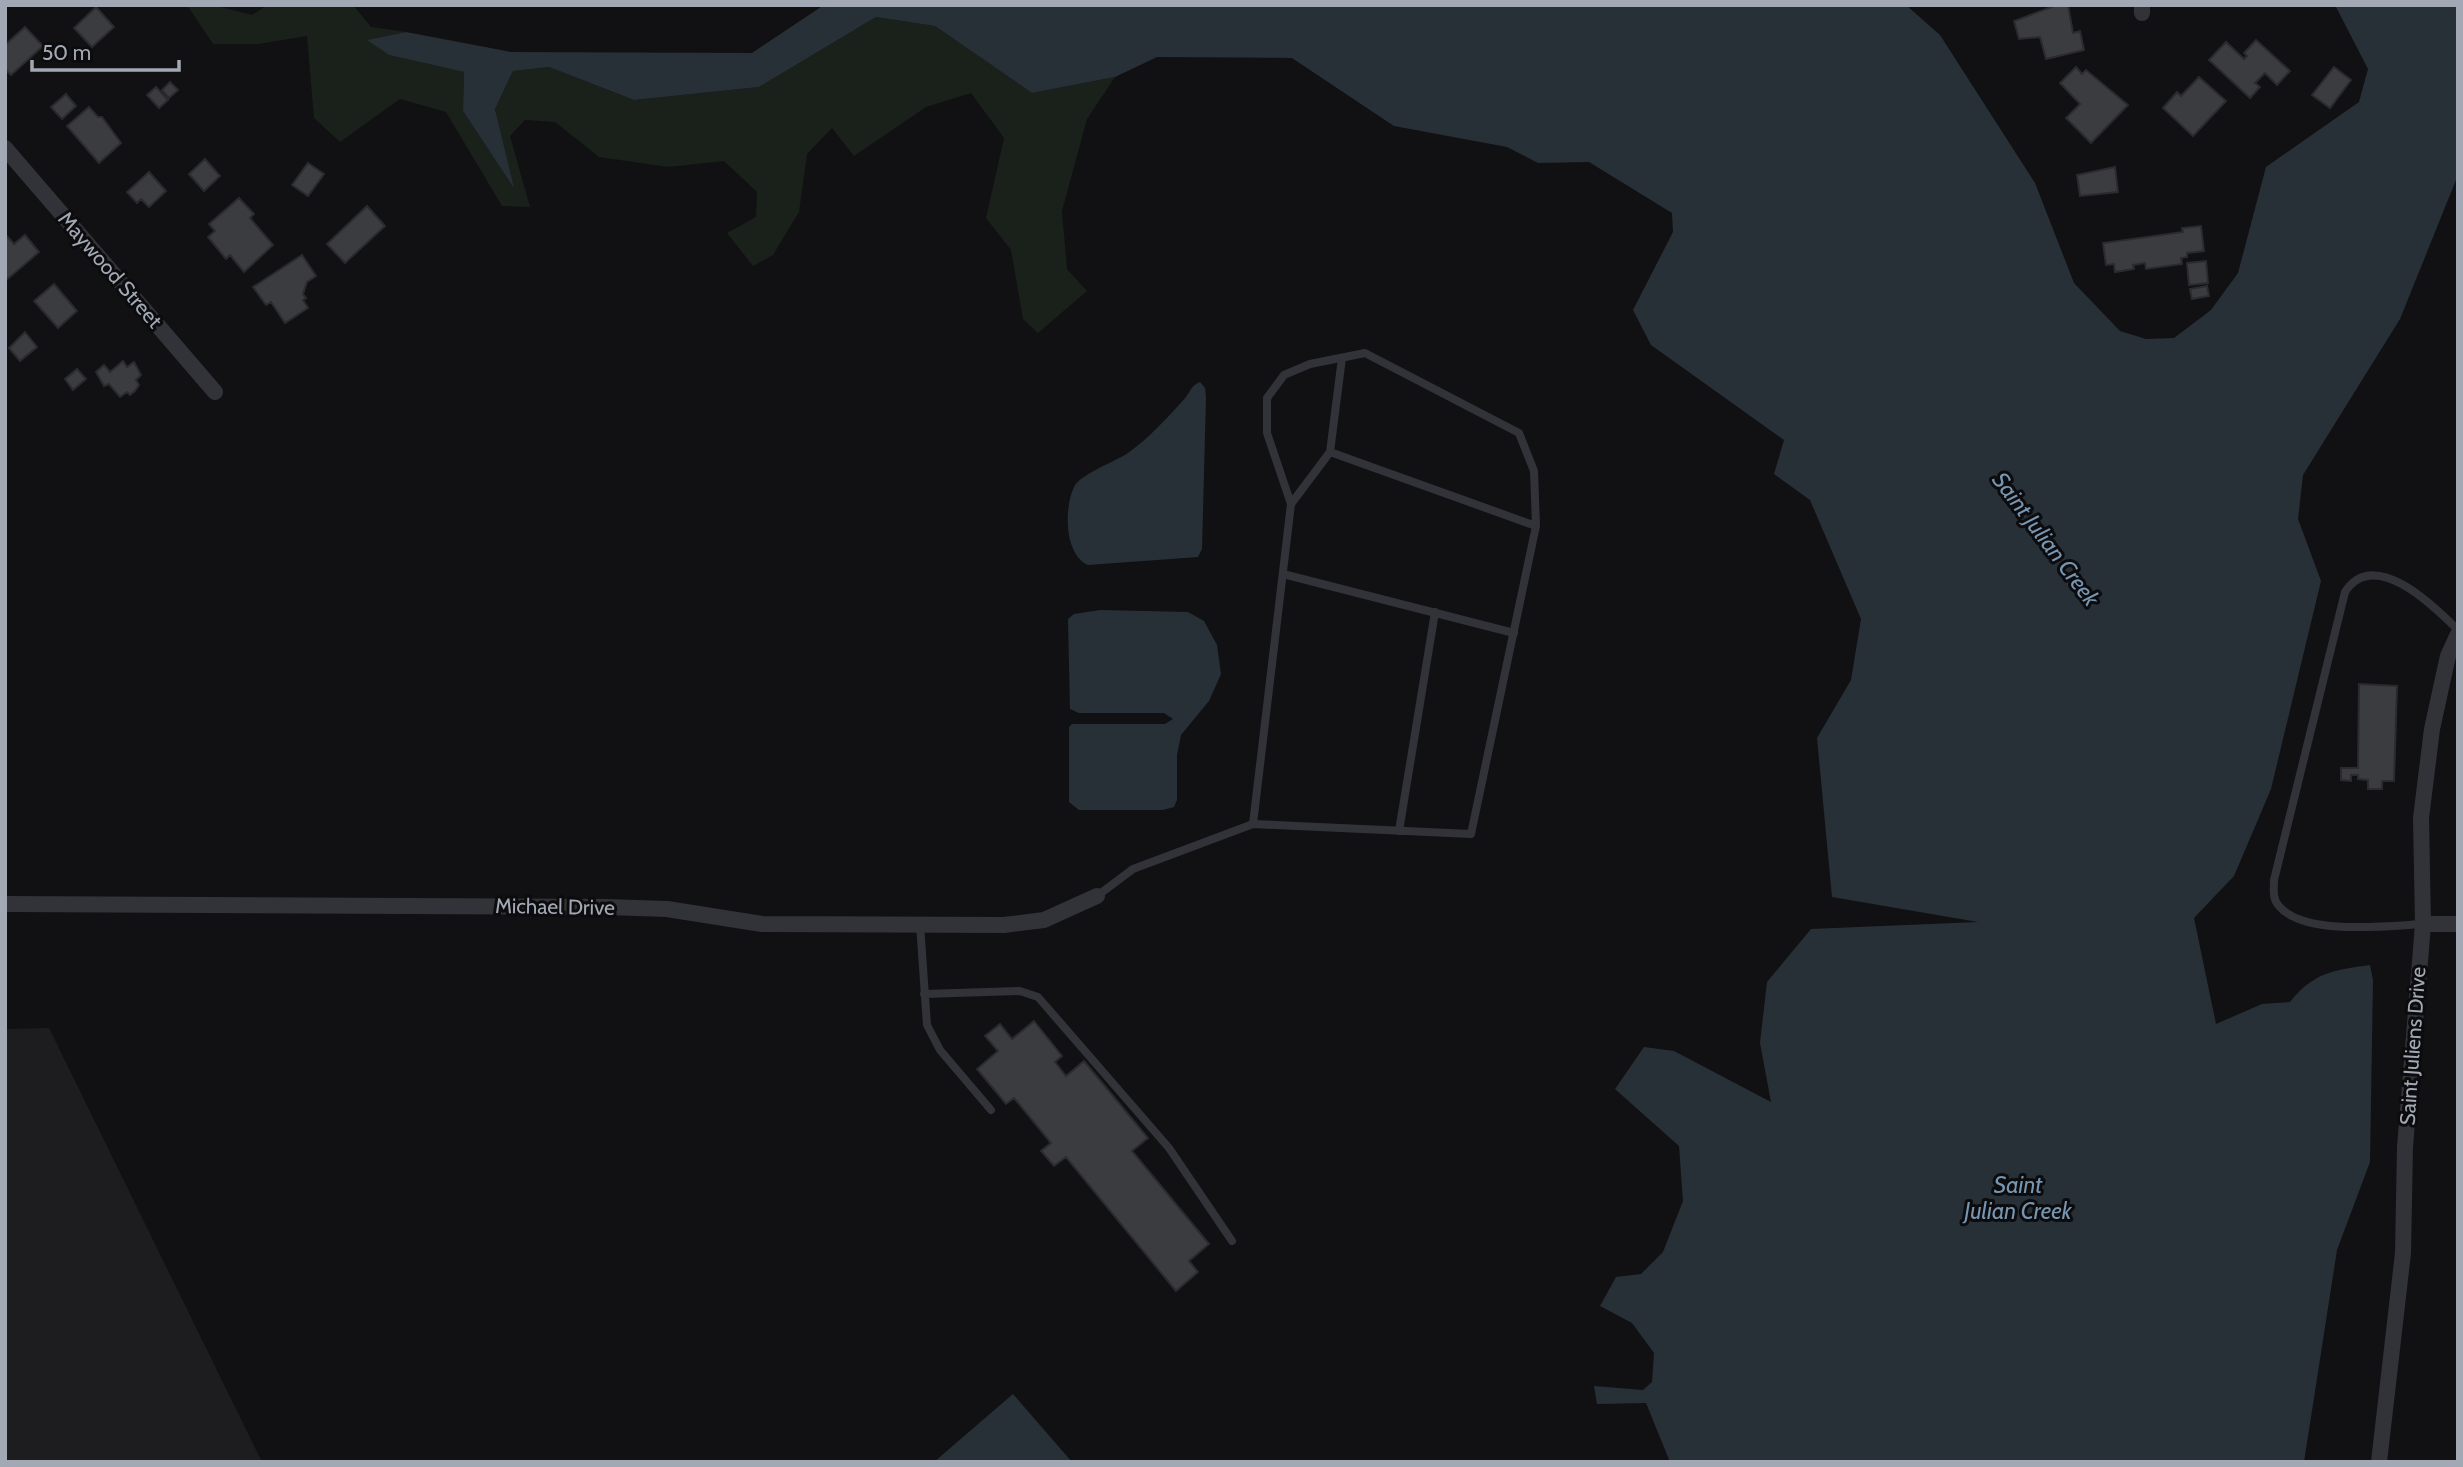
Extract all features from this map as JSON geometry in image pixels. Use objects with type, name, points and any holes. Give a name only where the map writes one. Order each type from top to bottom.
[{"type":"street","name":"Maywood Street","points":[[5,148],[215,392]]},
{"type":"street","name":"Saint Juliens Drive","points":[[2379,1462],[2403,1253],[2405,1147],[2423,924],[2421,818],[2432,729],[2448,656],[2458,632]]},
{"type":"street","name":"Michael Drive","points":[[5,904],[607,907],[667,909],[762,923],[1004,925],[1044,920],[1097,896]]},
{"type":"street","points":[[2423,924],[2458,924]]},
{"type":"lane","points":[[1097,896],[1133,869],[1253,824],[1471,834],[1536,526],[1534,471],[1519,433],[1365,353],[1310,364],[1284,375],[1267,398],[1267,433],[1291,504],[1253,824]]},
{"type":"lane","points":[[1291,504],[1330,452],[1342,358]]},
{"type":"lane","points":[[1330,452],[1536,526]]},
{"type":"lane","points":[[2423,924],[2340,926],[2301,921],[2279,907],[2274,899],[2274,880],[2345,593],[2351,583],[2367,573],[2379,574],[2410,590],[2458,632]]},
{"type":"lane","points":[[1283,574],[1514,633]]},
{"type":"lane","points":[[1399,831],[1435,612]]},
{"type":"lane","points":[[920,925],[927,1025],[940,1050],[991,1110]]},
{"type":"lane","points":[[924,994],[1020,991],[1038,997],[1170,1148],[1232,1241]]},
{"type":"shaded area","points":[[187,5],[213,5],[252,15],[267,5],[353,5],[371,27],[406,32],[368,40],[389,55],[464,72],[463,111],[513,186],[495,109],[513,71],[549,67],[634,100],[759,87],[876,17],[935,26],[1032,93],[1115,77],[1087,119],[1062,211],[1067,269],[1087,291],[1038,333],[1023,319],[1011,250],[986,218],[1004,138],[971,93],[926,107],[854,156],[832,128],[807,154],[799,212],[773,255],[753,266],[727,233],[756,217],[757,192],[724,161],[668,167],[599,157],[555,122],[525,120],[510,136],[530,207],[502,206],[446,112],[400,99],[340,142],[314,118],[307,36],[258,44],[213,44]]},
{"type":"shaded area","points":[[49,1028],[262,1462],[5,1462],[5,1029]]},
{"type":"water","name":"Saint Julian Creek","points":[[824,5],[1906,5],[1940,35],[2035,183],[2074,283],[2120,331],[2146,339],[2174,338],[2211,310],[2238,273],[2266,167],[2359,102],[2368,69],[2335,5],[2458,5],[2458,175],[2400,319],[2303,475],[2298,519],[2321,581],[2271,789],[2234,876],[2194,918],[2216,1024],[2262,1004],[2290,1002],[2308,984],[2326,974],[2370,965],[2373,980],[2370,1162],[2337,1250],[2304,1462],[1670,1462],[1646,1403],[1597,1404],[1594,1386],[1643,1390],[1652,1382],[1654,1353],[1632,1323],[1600,1306],[1616,1277],[1641,1274],[1663,1252],[1683,1201],[1679,1146],[1615,1089],[1644,1047],[1674,1051],[1771,1102],[1760,1043],[1767,982],[1811,929],[1978,922],[1832,897],[1817,738],[1851,680],[1861,619],[1810,500],[1774,474],[1784,440],[1651,345],[1633,310],[1673,232],[1672,213],[1589,162],[1538,163],[1507,147],[1394,126],[1292,58],[1157,57],[1115,77],[1032,93],[935,26],[876,17],[759,87],[634,100],[549,67],[513,71],[495,109],[514,188],[463,111],[464,72],[389,55],[367,40],[406,32],[511,52],[752,53]]},
{"type":"water","points":[[1200,382],[1205,388],[1206,397],[1202,549],[1198,557],[1088,565],[1074,551],[1068,530],[1069,506],[1074,487],[1083,477],[1136,447],[1166,419],[1193,386]]},
{"type":"water","points":[[1100,610],[1188,612],[1204,621],[1217,645],[1221,674],[1209,701],[1181,735],[1177,755],[1177,800],[1174,807],[1163,810],[1079,810],[1069,802],[1069,727],[1072,724],[1165,724],[1173,719],[1164,713],[1079,713],[1070,709],[1068,619],[1074,614]]},
{"type":"water","points":[[1013,1394],[1072,1462],[934,1462]]},
{"type":"building","points":[[2057,5],[2068,5],[2073,33],[2080,31],[2084,50],[2046,59],[2040,37],[2019,39],[2014,21]]},
{"type":"building","points":[[96,7],[114,27],[92,47],[74,28]]},
{"type":"building","points":[[25,27],[43,46],[11,75],[5,69],[5,45]]},
{"type":"building","points":[[2256,40],[2290,71],[2277,85],[2265,73],[2255,83],[2260,87],[2250,98],[2209,60],[2226,42],[2244,59],[2247,56],[2244,53]]},
{"type":"building","points":[[2076,67],[2082,74],[2086,70],[2128,105],[2091,143],[2066,118],[2080,104],[2060,83]]},
{"type":"building","points":[[2334,67],[2351,80],[2330,108],[2312,95]]},
{"type":"building","points":[[2199,77],[2226,101],[2193,136],[2163,108],[2177,92],[2181,96]]},
{"type":"building","points":[[170,82],[178,90],[169,98],[162,90]]},
{"type":"building","points":[[156,87],[168,100],[159,108],[147,95]]},
{"type":"building","points":[[66,94],[76,106],[62,119],[51,107]]},
{"type":"building","points":[[89,107],[98,117],[102,117],[121,143],[99,163],[67,126]]},
{"type":"building","points":[[205,159],[220,176],[204,191],[189,174]]},
{"type":"building","points":[[308,163],[324,174],[308,196],[292,185]]},
{"type":"building","points":[[2115,167],[2118,192],[2080,196],[2077,175]]},
{"type":"building","points":[[149,172],[166,191],[149,207],[141,199],[137,203],[127,192]]},
{"type":"building","points":[[239,198],[254,214],[250,218],[273,245],[244,272],[230,255],[226,259],[208,237],[215,231],[209,224]]},
{"type":"building","points":[[367,206],[385,226],[345,263],[327,244]]},
{"type":"building","points":[[2201,226],[2204,251],[2187,253],[2187,257],[2181,258],[2182,264],[2146,269],[2145,263],[2133,265],[2134,269],[2115,272],[2114,264],[2106,265],[2103,243],[2183,232],[2182,228]]},
{"type":"building","points":[[5,234],[14,244],[25,235],[39,252],[5,281]]},
{"type":"building","points":[[302,255],[316,276],[307,282],[303,294],[308,308],[285,323],[271,302],[266,305],[253,287]]},
{"type":"building","points":[[2206,261],[2208,283],[2189,285],[2187,263]]},
{"type":"building","points":[[54,284],[77,311],[58,328],[34,301]]},
{"type":"building","points":[[2207,286],[2209,296],[2192,299],[2190,289]]},
{"type":"building","points":[[25,332],[37,347],[20,361],[9,348]]},
{"type":"building","points":[[123,361],[127,367],[134,362],[141,375],[136,380],[139,385],[135,391],[120,397],[109,384],[104,386],[96,372],[104,365],[110,372]]},
{"type":"building","points":[[77,369],[86,379],[73,390],[65,379]]},
{"type":"building","points":[[2359,684],[2397,686],[2394,781],[2382,781],[2382,789],[2368,789],[2368,780],[2358,779],[2358,775],[2351,775],[2351,781],[2341,780],[2341,768],[2358,768]]},
{"type":"building","points":[[1034,1021],[1062,1056],[1055,1062],[1066,1076],[1084,1061],[1148,1138],[1132,1151],[1209,1244],[1189,1261],[1198,1272],[1176,1291],[1066,1157],[1054,1166],[1041,1151],[1051,1143],[1014,1098],[1006,1104],[977,1069],[998,1051],[985,1036],[1000,1024],[1012,1039]]}]
